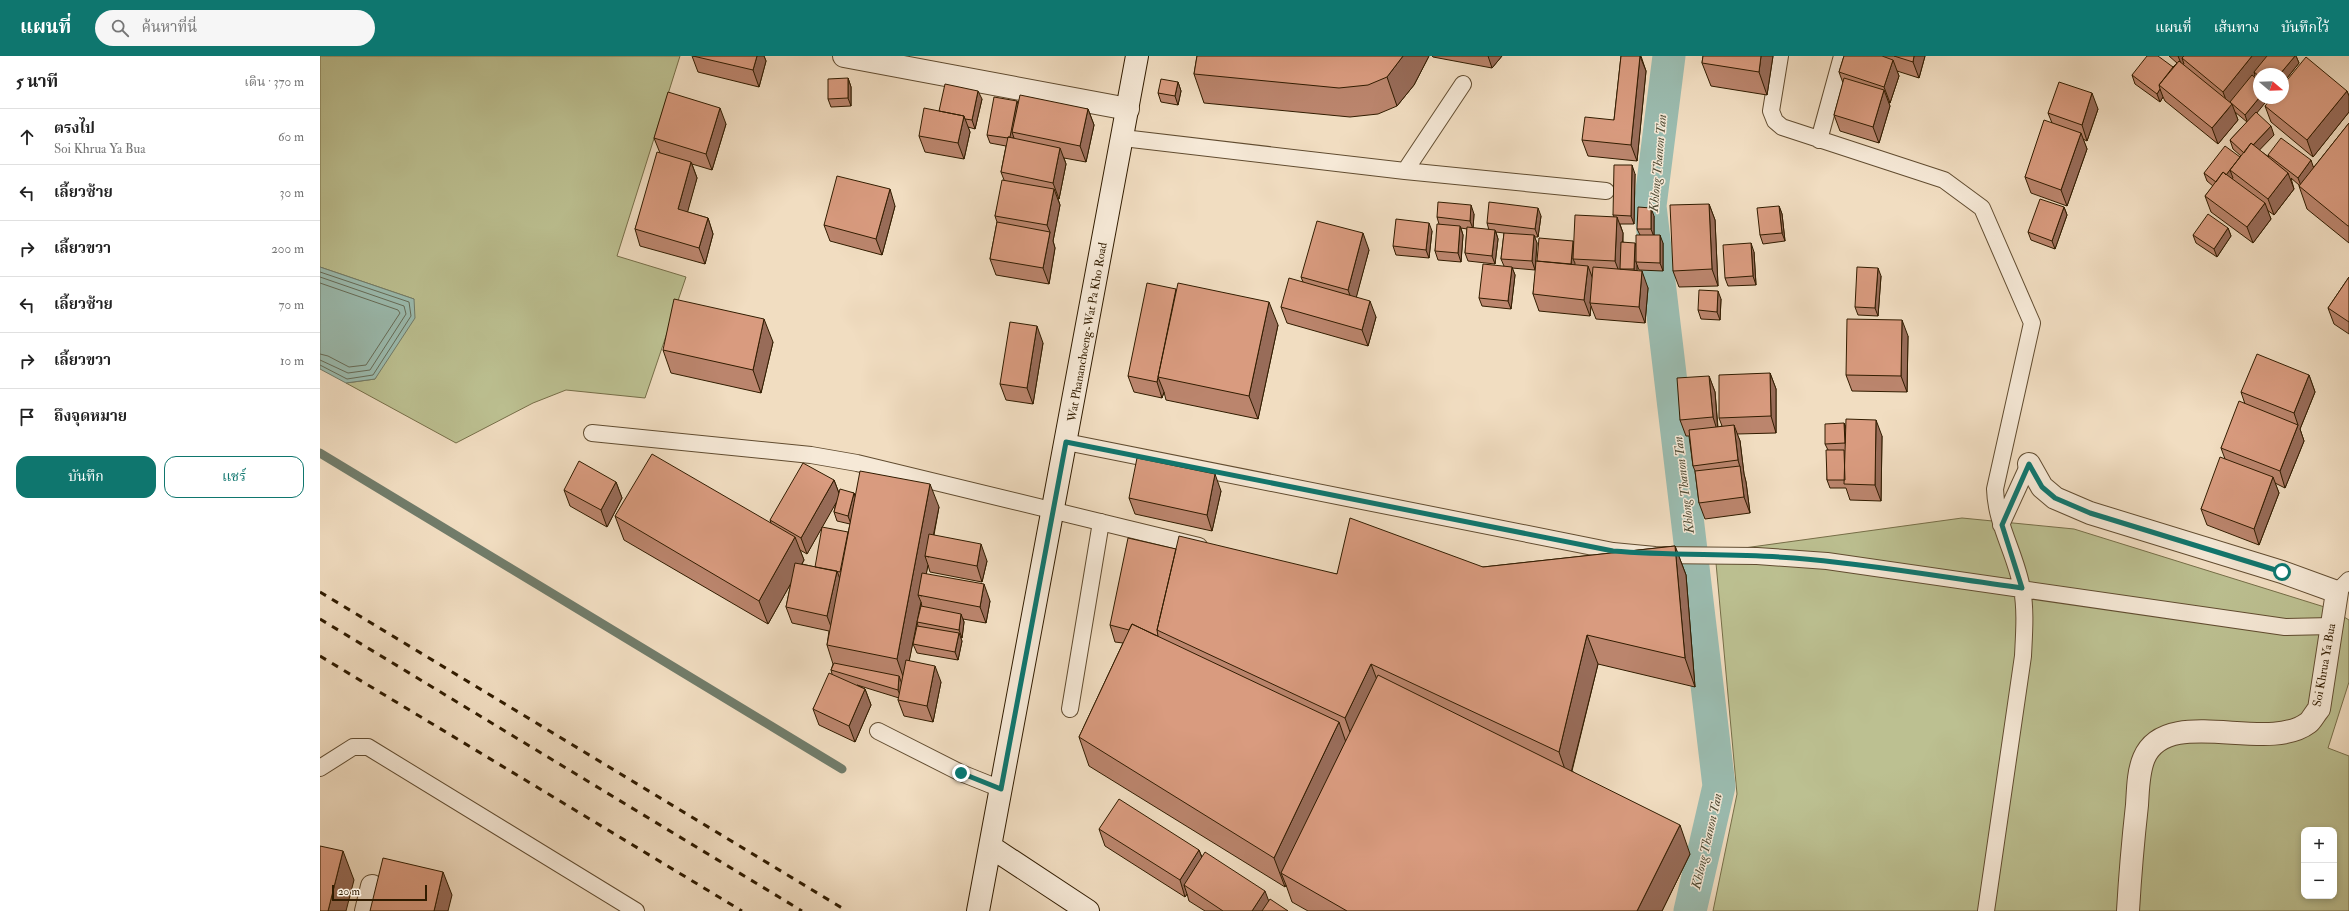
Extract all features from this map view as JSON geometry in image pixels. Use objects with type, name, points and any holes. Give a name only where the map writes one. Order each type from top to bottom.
[{"type":"street","points":[[844,56],[1128,109]]},
{"type":"street","name":"Wat Phananchoeng-Wat Pa Kho Road","points":[[978,911],[1054,510],[1137,56]]},
{"type":"street","name":"Soi Khrua Ya Bua","points":[[2029,464],[2042,487],[2055,498],[2090,513],[2282,572],[2343,586],[2332,626],[2319,709],[2308,723],[2277,734],[2184,730],[2159,739],[2144,756],[2139,782],[2130,872],[2128,911]]},
{"type":"street","points":[[991,847],[1088,911]]},
{"type":"street","points":[[366,911],[372,886]]},
{"type":"lane","points":[[1780,56],[1771,111],[1775,120],[1782,127],[1944,180],[1982,208],[2032,324],[1995,489],[1995,508],[2022,588],[2025,618],[2023,656],[1986,911]]},
{"type":"lane","points":[[1819,140],[1842,56]]},
{"type":"lane","points":[[1405,171],[1464,84]]},
{"type":"lane","points":[[1123,138],[1405,171],[1606,191]]},
{"type":"lane","points":[[592,433],[811,455],[857,463],[1215,550]]},
{"type":"lane","points":[[1066,442],[1613,551],[1655,555],[1718,554],[1827,561],[2285,627],[2332,626]]},
{"type":"lane","points":[[2002,525],[2029,464]]},
{"type":"lane","points":[[1070,709],[1101,522]]},
{"type":"lane","points":[[878,731],[961,773],[1001,789]]},
{"type":"lane","points":[[320,768],[353,747],[368,747],[636,911]]},
{"type":"green space","points":[[320,56],[680,56],[617,256],[686,277],[645,398],[566,390],[533,403],[456,443],[346,383],[375,379],[414,299],[320,267]]},
{"type":"green space","points":[[1962,518],[2074,529],[2331,609],[2349,620],[2349,682],[2328,748],[2349,756],[2349,911],[1713,911],[1737,794],[1715,552]]},
{"type":"water","points":[[320,267],[414,299],[415,318],[375,379],[346,383],[320,369]]},
{"type":"building","points":[[693,56],[757,56],[753,70]]},
{"type":"building","points":[[1197,56],[1403,56],[1387,77],[1368,85],[1339,88],[1194,74]]},
{"type":"building","points":[[1621,56],[1640,56],[1631,145],[1582,140],[1585,117],[1614,120]]},
{"type":"building","points":[[1703,56],[1761,56],[1759,72],[1702,63]]},
{"type":"building","points":[[1844,56],[1882,56],[1893,60],[1884,87],[1839,72]]},
{"type":"building","points":[[1894,56],[1914,56],[1913,62]]},
{"type":"building","points":[[2147,56],[2158,56],[2173,67],[2159,85],[2160,89],[2157,94],[2132,75]]},
{"type":"building","points":[[2184,56],[2252,56],[2223,92],[2182,58]]},
{"type":"building","points":[[2267,56],[2295,56],[2285,68],[2257,68]]},
{"type":"building","points":[[2306,57],[2347,91],[2307,140],[2265,106],[2267,104],[2289,104],[2289,78]]},
{"type":"building","points":[[2179,61],[2232,104],[2212,128],[2159,85]]},
{"type":"building","points":[[2252,75],[2254,104],[2245,115],[2230,102]]},
{"type":"building","points":[[848,78],[848,98],[828,99],[828,79]]},
{"type":"building","points":[[1844,78],[1884,90],[1873,127],[1834,115]]},
{"type":"building","points":[[1161,79],[1178,82],[1175,96],[1158,93]]},
{"type":"building","points":[[2059,82],[2092,93],[2082,125],[2048,113]]},
{"type":"building","points":[[945,84],[978,91],[972,120],[965,119],[964,116],[939,111]]},
{"type":"building","points":[[668,92],[720,108],[706,154],[654,138]]},
{"type":"building","points":[[1020,95],[1088,109],[1080,146],[1012,132]]},
{"type":"building","points":[[994,97],[1017,101],[1010,137],[1008,138],[987,135]]},
{"type":"building","points":[[924,108],[964,116],[958,143],[919,136]]},
{"type":"building","points":[[2256,112],[2271,126],[2253,145],[2251,143],[2244,153],[2230,140]]},
{"type":"building","points":[[2044,120],[2081,133],[2061,190],[2025,177]]},
{"type":"building","points":[[2349,123],[2349,226],[2348,226],[2299,186]]},
{"type":"building","points":[[1008,137],[1060,148],[1053,183],[1001,172]]},
{"type":"building","points":[[2281,138],[2311,160],[2298,178],[2268,155]]},
{"type":"building","points":[[2251,143],[2288,173],[2268,199],[2230,170]]},
{"type":"building","points":[[2225,146],[2240,157],[2226,175],[2223,172],[2216,182],[2204,173]]},
{"type":"building","points":[[657,152],[691,162],[678,209],[708,218],[699,248],[635,229]]},
{"type":"building","points":[[1614,165],[1632,165],[1631,216],[1613,215]]},
{"type":"building","points":[[2223,172],[2265,203],[2247,227],[2205,196]]},
{"type":"building","points":[[837,176],[890,189],[876,239],[824,225]]},
{"type":"building","points":[[1002,180],[1054,189],[1047,225],[995,216]]},
{"type":"building","points":[[2040,199],[2064,207],[2052,241],[2028,232]]},
{"type":"building","points":[[1438,202],[1471,205],[1470,221],[1437,217]]},
{"type":"building","points":[[1489,202],[1538,208],[1535,229],[1487,223]]},
{"type":"building","points":[[1709,204],[1712,269],[1673,271],[1670,205]]},
{"type":"building","points":[[1779,206],[1782,233],[1760,235],[1757,208]]},
{"type":"building","points":[[1638,207],[1651,208],[1651,229],[1637,229]]},
{"type":"building","points":[[2208,214],[2228,228],[2214,249],[2193,235]]},
{"type":"building","points":[[1575,215],[1617,217],[1615,261],[1573,259]]},
{"type":"building","points":[[1396,219],[1429,223],[1426,250],[1393,246]]},
{"type":"building","points":[[1317,221],[1363,233],[1348,290],[1301,277]]},
{"type":"building","points":[[997,222],[1050,232],[1043,268],[990,259]]},
{"type":"building","points":[[1437,224],[1460,226],[1458,253],[1435,251]]},
{"type":"building","points":[[1467,227],[1495,230],[1492,256],[1465,253]]},
{"type":"building","points":[[1504,233],[1534,235],[1532,261],[1501,259]]},
{"type":"building","points":[[1636,235],[1660,235],[1660,263],[1636,262]]},
{"type":"building","points":[[1539,238],[1573,241],[1571,264],[1537,261]]},
{"type":"building","points":[[1621,242],[1635,243],[1634,269],[1620,269]]},
{"type":"building","points":[[1751,243],[1753,276],[1725,278],[1723,245]]},
{"type":"building","points":[[1536,261],[1588,266],[1584,300],[1533,294]]},
{"type":"building","points":[[1483,264],[1512,267],[1508,301],[1479,298]]},
{"type":"building","points":[[1593,267],[1642,271],[1639,307],[1590,303]]},
{"type":"building","points":[[1857,267],[1878,268],[1875,308],[1855,307]]},
{"type":"building","points":[[2349,277],[2349,322],[2328,308]]},
{"type":"building","points":[[1289,278],[1370,301],[1362,330],[1281,307]]},
{"type":"building","points":[[1147,283],[1176,289],[1157,382],[1128,376]]},
{"type":"building","points":[[1178,283],[1269,302],[1249,396],[1158,377]]},
{"type":"building","points":[[1699,290],[1718,291],[1717,312],[1698,310]]},
{"type":"building","points":[[674,299],[764,319],[753,370],[663,350]]},
{"type":"building","points":[[1847,319],[1902,320],[1901,376],[1846,375]]},
{"type":"building","points":[[1010,322],[1037,326],[1027,388],[1000,384]]},
{"type":"building","points":[[2257,354],[2309,375],[2294,413],[2241,392]]},
{"type":"building","points":[[1770,373],[1771,416],[1719,418],[1719,375]]},
{"type":"building","points":[[1709,376],[1713,417],[1680,420],[1677,378]]},
{"type":"building","points":[[2239,401],[2298,425],[2280,471],[2221,448]]},
{"type":"building","points":[[1846,419],[1876,420],[1875,485],[1844,484]]},
{"type":"building","points":[[1844,423],[1845,443],[1825,444],[1825,424]]},
{"type":"building","points":[[1734,425],[1738,460],[1693,466],[1689,430]]},
{"type":"building","points":[[1826,450],[1844,450],[1845,480],[1827,480]]},
{"type":"building","points":[[652,454],[795,537],[759,601],[615,516]]},
{"type":"building","points":[[2220,457],[2273,477],[2254,529],[2201,509]]},
{"type":"building","points":[[1137,458],[1215,474],[1207,515],[1129,498]]},
{"type":"building","points":[[579,461],[616,482],[601,510],[564,490]]},
{"type":"building","points":[[803,463],[834,480],[801,538],[770,520]]},
{"type":"building","points":[[1740,466],[1744,497],[1699,503],[1695,471]]},
{"type":"building","points":[[860,471],[930,484],[897,659],[827,645]]},
{"type":"building","points":[[840,489],[854,493],[848,516],[834,512]]},
{"type":"building","points":[[1350,518],[1483,567],[1675,546],[1685,658],[1587,635],[1559,752],[1371,664],[1345,718],[1157,630],[1179,536],[1337,574]]},
{"type":"building","points":[[822,527],[848,532],[840,572],[815,567]]},
{"type":"building","points":[[929,534],[981,544],[977,566],[925,556]]},
{"type":"building","points":[[1128,538],[1176,549],[1157,630],[1158,636],[1132,624],[1129,630],[1110,625]]},
{"type":"building","points":[[795,563],[837,571],[827,616],[786,607]]},
{"type":"building","points":[[922,573],[984,584],[980,607],[918,595]]},
{"type":"building","points":[[921,606],[961,614],[959,630],[917,622]]},
{"type":"building","points":[[1132,624],[1339,722],[1274,858],[1079,737]]},
{"type":"building","points":[[917,626],[959,633],[955,652],[913,644]]},
{"type":"building","points":[[906,660],[935,666],[927,706],[898,700]]},
{"type":"building","points":[[834,663],[899,676],[898,690],[831,670]]},
{"type":"building","points":[[829,673],[865,689],[849,726],[813,709]]},
{"type":"building","points":[[1378,675],[1680,825],[1637,911],[1347,911],[1281,873]]},
{"type":"building","points":[[1119,799],[1199,850],[1180,880],[1099,829]]},
{"type":"building","points":[[320,846],[343,851],[328,911],[320,911]]},
{"type":"building","points":[[1205,852],[1265,891],[1252,911],[1223,911],[1184,885]]},
{"type":"building","points":[[383,858],[443,872],[434,911],[370,911]]},
{"type":"building","points":[[1270,899],[1288,911],[1262,911]]},
{"type":"waterway","name":"Khlong Thanon Tan","points":[[1669,56],[1650,206],[1719,786],[1690,911]]},
{"type":"waterway","points":[[320,453],[842,769]]},
{"type":"railway","points":[[320,592],[847,911]]},
{"type":"railway","points":[[320,619],[802,911]]},
{"type":"railway","points":[[320,656],[742,911]]},
{"type":"route","points":[[961,773],[1001,789],[1066,442],[1613,551],[1655,555],[1718,554],[1827,561],[2022,588],[2002,525],[2029,464],[2042,487],[2055,498],[2090,513],[2282,572]]}]
